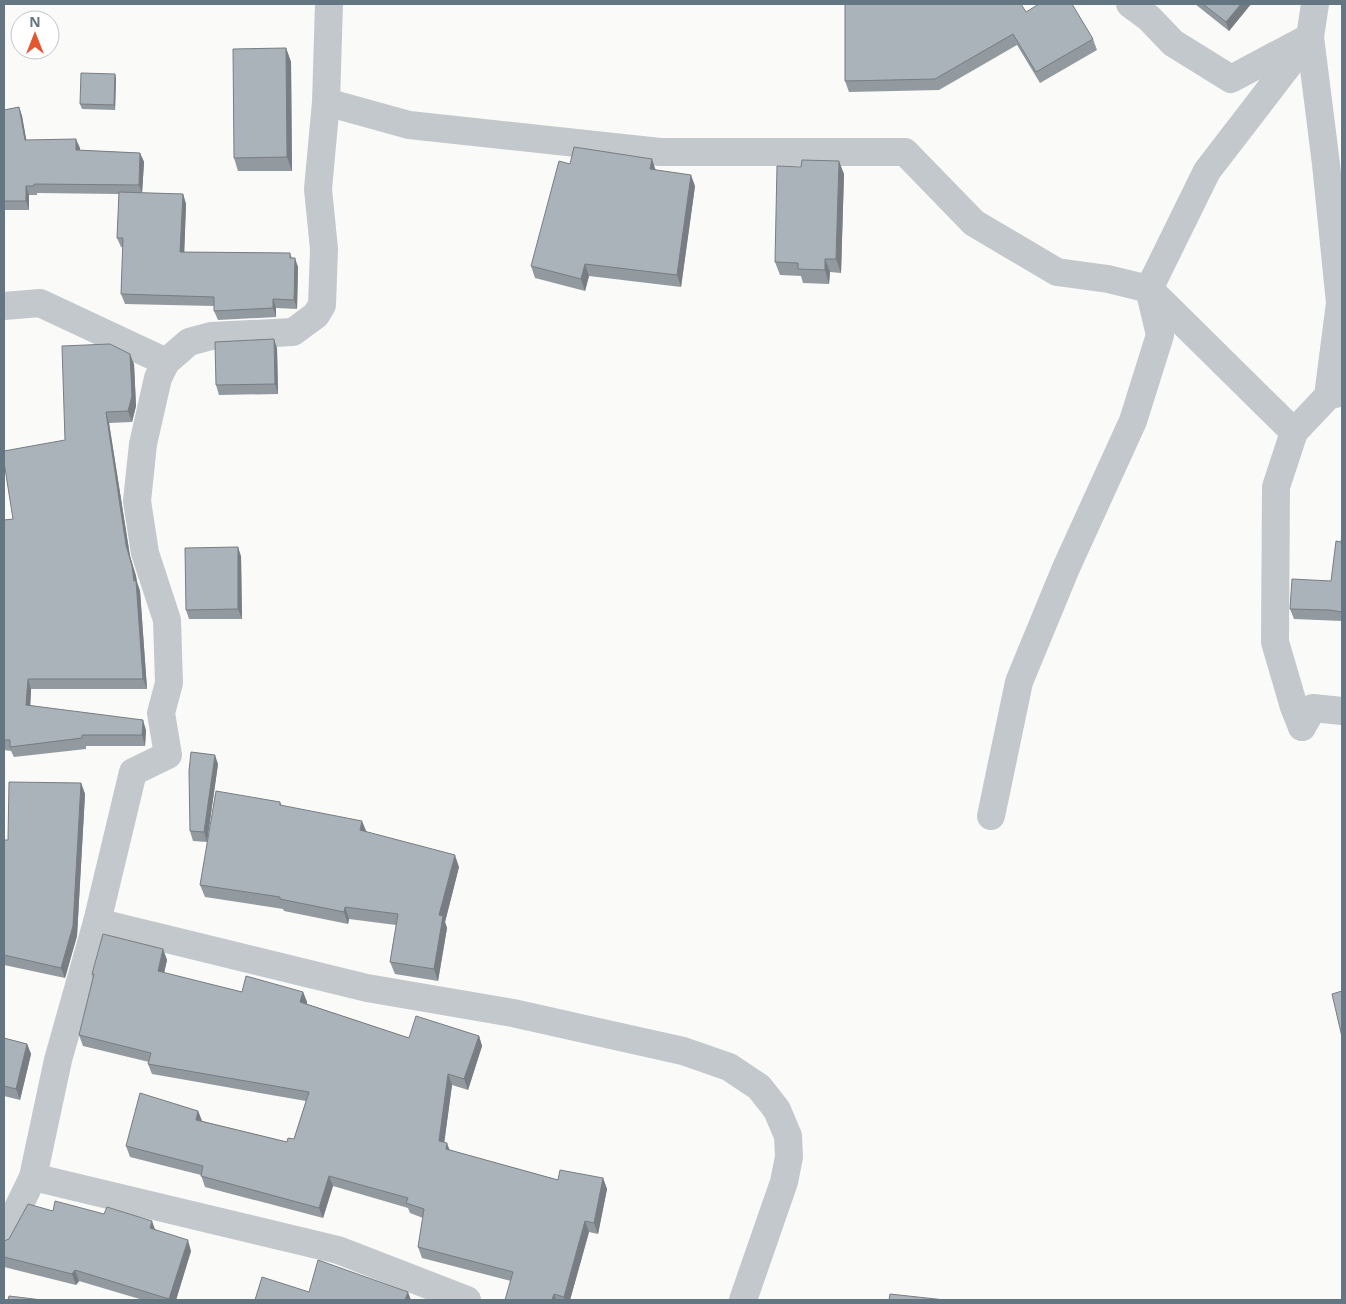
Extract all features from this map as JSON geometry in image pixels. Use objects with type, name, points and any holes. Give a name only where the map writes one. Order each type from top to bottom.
[{"type":"street","points":[[4,1237],[34,1177],[58,1060],[97,922],[133,772],[168,755],[161,713],[169,683],[167,620],[145,553],[137,502],[143,444],[158,378],[166,362],[189,342],[211,336],[293,332],[319,310],[324,287],[324,249],[318,189],[326,102],[329,4]]},
{"type":"street","points":[[1130,4],[1149,18],[1173,43],[1231,79],[1310,37]]},
{"type":"street","points":[[1315,4],[1310,37],[1326,164],[1340,303],[1335,394],[1294,432],[1276,487],[1276,642],[1294,707],[1302,727],[1313,708],[1342,711]]},
{"type":"street","points":[[992,816],[1019,682],[1066,568],[1134,421],[1160,335],[1149,289],[1207,171],[1310,37]]},
{"type":"street","points":[[326,102],[409,124],[660,152],[905,152],[974,223],[1057,272],[1108,279],[1149,289],[1294,432]]},
{"type":"street","points":[[4,306],[40,303],[166,362]]},
{"type":"street","points":[[97,922],[367,988],[513,1014],[683,1051],[728,1067],[759,1087],[777,1110],[788,1136],[789,1157],[784,1182],[743,1300]]},
{"type":"street","points":[[34,1177],[338,1250],[467,1300]]},
{"type":"building","points":[[845,4],[1021,4],[1026,12],[1039,4],[1072,4],[1093,39],[1036,72],[1013,34],[935,79],[845,81]]},
{"type":"building","points":[[1203,4],[1241,4],[1226,22]]},
{"type":"building","points":[[286,48],[287,157],[234,158],[233,49]]},
{"type":"building","points":[[81,73],[115,74],[114,105],[80,104]]},
{"type":"building","points":[[19,107],[25,140],[76,139],[76,150],[140,153],[139,185],[34,184],[34,186],[26,186],[26,201],[4,201],[4,110]]},
{"type":"building","points":[[574,147],[652,159],[650,169],[691,175],[677,275],[585,264],[581,279],[531,266],[559,161],[570,164]]},
{"type":"building","points":[[802,160],[839,161],[836,259],[825,259],[825,270],[798,269],[798,263],[775,262],[777,166],[801,167]]},
{"type":"building","points":[[119,192],[183,194],[180,252],[290,253],[290,258],[295,258],[294,300],[273,299],[273,308],[214,311],[214,297],[121,294],[123,238],[117,238]]},
{"type":"building","points":[[274,339],[275,384],[216,385],[215,342]]},
{"type":"building","points":[[110,344],[130,354],[132,396],[128,411],[106,412],[126,545],[134,581],[136,581],[143,679],[28,679],[26,705],[143,720],[142,735],[82,735],[82,738],[10,747],[10,740],[4,740],[4,520],[13,519],[4,451],[65,440],[62,346]]},
{"type":"building","points":[[1342,534],[1342,612],[1290,609],[1292,579],[1331,581],[1336,541],[1341,542]]},
{"type":"building","points":[[238,547],[238,609],[186,610],[185,548]]},
{"type":"building","points":[[191,752],[215,755],[204,832],[190,831],[189,771]]},
{"type":"building","points":[[9,782],[81,783],[73,926],[61,968],[4,955],[4,840],[8,840]]},
{"type":"building","points":[[216,791],[280,802],[280,805],[362,821],[360,830],[455,855],[439,915],[443,916],[434,969],[390,962],[398,914],[345,907],[344,912],[280,899],[280,897],[200,885]]},
{"type":"building","points":[[103,934],[163,949],[158,971],[242,992],[246,976],[303,992],[300,1002],[409,1038],[416,1016],[479,1036],[464,1079],[448,1074],[439,1141],[447,1143],[446,1149],[558,1180],[560,1170],[603,1178],[594,1223],[585,1221],[564,1297],[554,1294],[552,1300],[505,1300],[513,1272],[418,1247],[424,1209],[406,1203],[408,1198],[329,1176],[319,1208],[201,1176],[203,1166],[126,1146],[140,1093],[198,1111],[196,1120],[287,1142],[288,1138],[294,1139],[309,1092],[148,1064],[151,1053],[79,1035]]},
{"type":"building","points":[[1342,991],[1342,1037],[1332,994]]},
{"type":"building","points":[[4,1038],[27,1044],[16,1089],[4,1086]]},
{"type":"building","points":[[55,1201],[104,1214],[107,1207],[152,1221],[150,1228],[188,1240],[169,1299],[75,1270],[72,1274],[4,1257],[4,1241],[9,1239],[28,1204],[53,1211]]},
{"type":"building","points":[[318,1260],[408,1292],[405,1300],[255,1300],[262,1277],[309,1292]]},
{"type":"building","points":[[890,1294],[945,1300],[889,1300]]},
{"type":"building","points":[[9,1296],[42,1300],[8,1300]]}]
